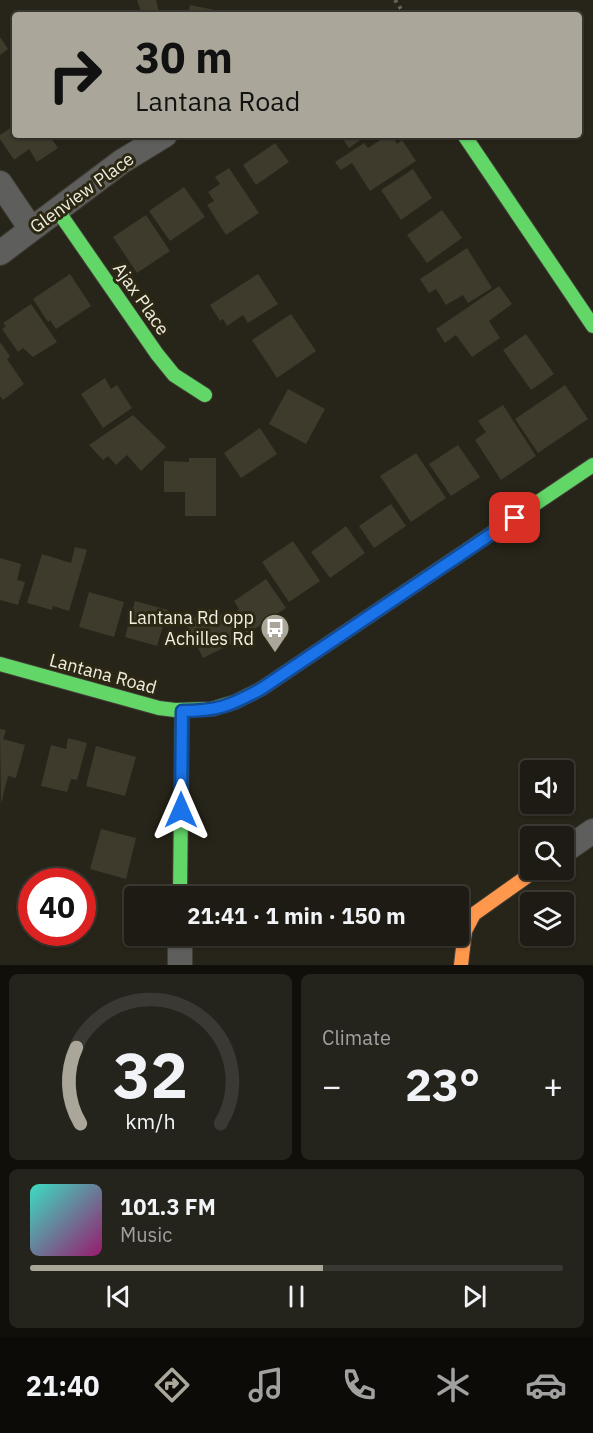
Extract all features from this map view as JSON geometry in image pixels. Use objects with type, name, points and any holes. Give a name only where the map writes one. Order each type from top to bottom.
[{"type":"street","name":"Glenview Place","points":[[0,253],[121,162],[160,138]]},
{"type":"street","points":[[467,138],[593,326]]},
{"type":"street","points":[[0,183],[31,230]]},
{"type":"street","name":"Ajax Place","points":[[58,211],[174,375],[206,395]]},
{"type":"street","name":"Lantana Road","points":[[0,664],[159,708],[209,711],[224,708],[261,689],[593,465]]},
{"type":"street","points":[[180,886],[182,711]]},
{"type":"street","points":[[574,843],[593,831]]},
{"type":"street","points":[[461,965],[465,931],[474,915],[483,906],[521,880]]},
{"type":"street","points":[[180,946],[180,965]]},
{"type":"building","points":[[137,0],[156,0],[159,12],[141,12]]},
{"type":"building","points":[[190,5],[225,12],[189,12]]},
{"type":"building","points":[[0,37],[8,49],[0,55]]},
{"type":"building","points":[[12,127],[12,138],[51,138],[58,148],[37,162],[29,149],[14,160],[0,139],[0,135]]},
{"type":"building","points":[[342,138],[363,138],[349,148]]},
{"type":"building","points":[[383,138],[394,138],[397,144],[402,140],[416,161],[370,191],[352,163],[341,170],[335,162],[364,143],[368,148]]},
{"type":"building","points":[[275,143],[289,162],[256,185],[243,165]]},
{"type":"building","points":[[229,168],[259,213],[226,235],[207,205],[214,201],[208,192],[220,184],[215,177]]},
{"type":"building","points":[[413,169],[432,198],[401,220],[381,190]]},
{"type":"building","points":[[184,187],[205,217],[170,241],[149,211]]},
{"type":"building","points":[[442,210],[462,238],[427,263],[407,235]]},
{"type":"building","points":[[146,215],[170,251],[137,273],[113,237]]},
{"type":"building","points":[[467,248],[492,288],[468,303],[463,295],[446,305],[436,289],[429,293],[420,279]]},
{"type":"building","points":[[70,274],[91,306],[56,329],[50,320],[48,322],[33,299]]},
{"type":"building","points":[[258,274],[278,304],[248,323],[243,315],[227,326],[223,319],[220,321],[210,305]]},
{"type":"building","points":[[499,286],[512,304],[489,321],[500,338],[472,357],[456,335],[445,343],[436,329]]},
{"type":"building","points":[[31,304],[57,342],[33,357],[23,348],[18,352],[2,329],[6,326],[3,323]]},
{"type":"building","points":[[291,314],[316,351],[277,378],[252,340]]},
{"type":"building","points":[[526,334],[554,374],[531,390],[503,350]]},
{"type":"building","points":[[0,342],[10,356],[7,359],[24,384],[3,400],[0,396]]},
{"type":"building","points":[[105,378],[111,389],[117,385],[132,408],[103,428],[81,394]]},
{"type":"building","points":[[565,385],[588,419],[538,453],[515,419]]},
{"type":"building","points":[[288,389],[325,409],[306,444],[269,424]]},
{"type":"building","points":[[503,405],[536,456],[501,480],[475,440],[486,432],[478,421]]},
{"type":"building","points":[[133,415],[166,447],[141,471],[127,455],[116,465],[108,456],[103,460],[89,445]]},
{"type":"building","points":[[260,428],[277,454],[241,478],[224,453]]},
{"type":"building","points":[[458,445],[480,477],[451,496],[429,464]]},
{"type":"building","points":[[416,453],[446,498],[411,522],[380,476]]},
{"type":"building","points":[[189,458],[216,458],[216,516],[185,516],[185,492],[164,492],[164,461],[189,462]]},
{"type":"building","points":[[391,504],[406,526],[374,548],[359,526]]},
{"type":"building","points":[[346,526],[365,553],[330,578],[311,552]]},
{"type":"building","points":[[293,541],[320,581],[289,602],[262,562]]},
{"type":"building","points":[[75,547],[87,550],[69,611],[53,606],[52,610],[27,603],[42,554],[71,563]]},
{"type":"building","points":[[0,558],[21,564],[17,580],[25,582],[18,605],[0,600]]},
{"type":"building","points":[[266,579],[286,608],[247,634],[233,614],[239,609],[234,601]]},
{"type":"building","points":[[89,592],[124,602],[114,637],[79,627]]},
{"type":"building","points":[[135,601],[168,610],[157,646],[125,637]]},
{"type":"building","points":[[210,609],[214,618],[225,613],[239,640],[203,658],[185,622]]},
{"type":"building","points":[[0,729],[6,730],[3,739],[25,745],[16,778],[8,776],[1,804]]},
{"type":"building","points":[[68,738],[87,743],[77,780],[71,779],[67,792],[41,786],[51,745],[66,749]]},
{"type":"building","points":[[96,746],[136,757],[125,796],[86,786]]},
{"type":"building","points":[[101,829],[136,838],[126,879],[90,868]]},
{"type":"traffic: fast","points":[[466,138],[593,326]]},
{"type":"traffic: fast","points":[[58,211],[157,354],[174,375],[205,395]]},
{"type":"traffic: fast","points":[[0,664],[159,708],[212,709],[235,702],[261,689],[593,465]]},
{"type":"traffic: fast","points":[[180,886],[182,711]]},
{"type":"traffic: slow","points":[[461,965],[465,931],[474,914],[522,880]]},
{"type":"place","name":"Lantana Rd opp Achilles Rd","points":[[275,654]]},
{"type":"route","points":[[181,810],[182,711],[209,711],[224,708],[261,689],[515,518]]}]
